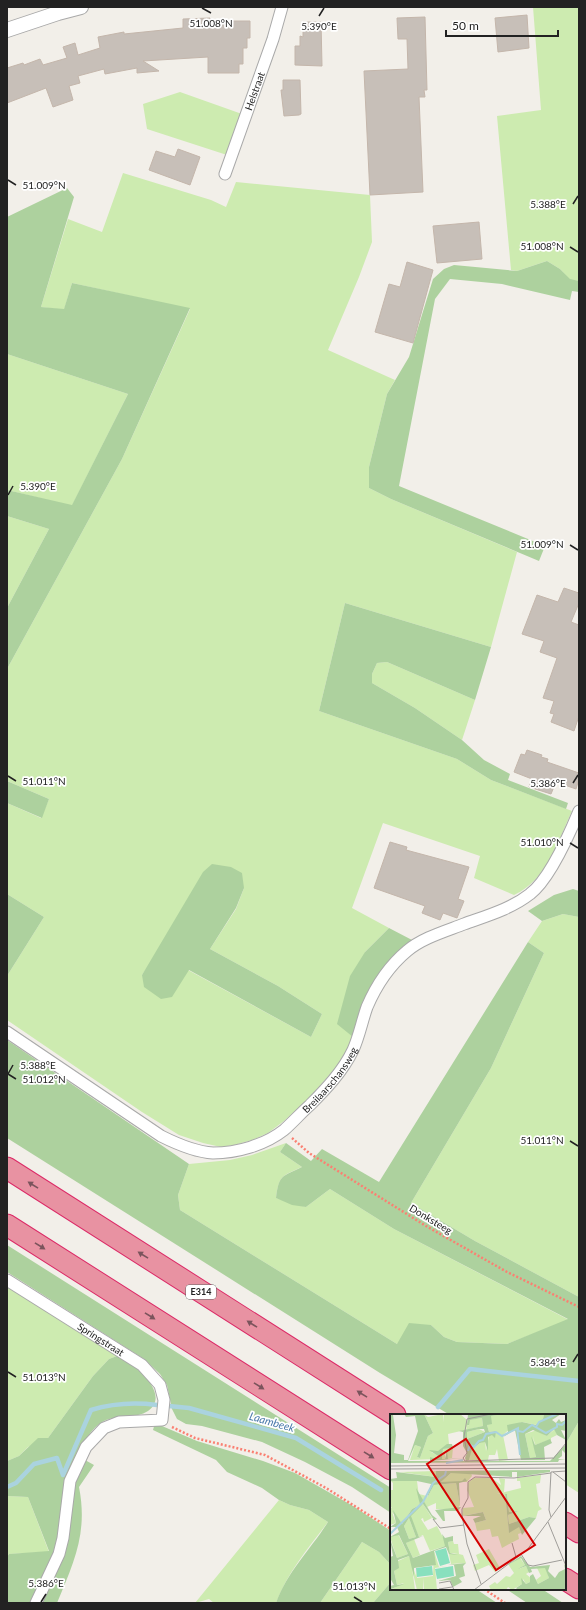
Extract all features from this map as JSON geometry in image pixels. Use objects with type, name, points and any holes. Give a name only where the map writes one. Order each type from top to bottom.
[{"type":"highway","name":"E314","points":[[7,1168],[393,1414]]},
{"type":"highway","points":[[7,1225],[390,1468]]},
{"type":"highway","points":[[566,1524],[579,1532]]},
{"type":"highway","points":[[566,1580],[579,1588]]},
{"type":"street","points":[[7,30],[58,12],[81,7]]},
{"type":"street","name":"Helstraat","points":[[225,174],[273,39],[282,7]]},
{"type":"street","name":"Breilaarschansweg","points":[[7,1032],[161,1136],[184,1147],[212,1153],[250,1147],[271,1138],[283,1130],[325,1089],[343,1067],[353,1050],[367,1007],[380,982],[393,965],[408,950],[427,940],[515,904],[532,893],[545,878],[579,812]]},
{"type":"street","name":"Springstraat","points":[[7,1280],[142,1365],[160,1385],[164,1400],[162,1420]]},
{"type":"street","points":[[36,1603],[59,1554],[63,1538],[70,1481],[86,1447],[104,1428],[119,1422],[162,1420]]},
{"type":"path","name":"Donksteeg","points":[[283,1130],[309,1153],[426,1226],[507,1272],[579,1307]]},
{"type":"path","points":[[162,1420],[175,1429],[195,1438],[265,1455],[326,1488],[390,1528]]},
{"type":"path","points":[[486,1590],[505,1603]]},
{"type":"green space","points":[[533,7],[579,7],[579,281],[570,280],[560,269],[547,261],[517,271],[511,270],[497,116],[541,110]]},
{"type":"green space","points":[[180,92],[242,114],[227,155],[147,129],[143,104]]},
{"type":"green space","points":[[123,173],[211,200],[226,207],[236,182],[370,195],[372,242],[328,350],[395,380],[387,394],[369,467],[369,488],[391,499],[517,552],[491,647],[345,603],[319,711],[457,759],[491,780],[572,811],[556,847],[543,870],[535,880],[514,895],[474,878],[480,856],[383,823],[352,908],[389,928],[365,952],[353,1037],[346,1056],[310,1097],[284,1121],[268,1133],[252,1140],[221,1147],[179,1135],[142,1112],[7,1020],[7,976],[44,917],[7,894],[7,803],[41,818],[49,799],[7,781],[7,669],[122,459],[190,309],[72,283],[64,310],[41,307],[68,219],[102,232]],"holes":[[[244,888],[236,909],[210,949],[278,986],[322,1014],[311,1037],[188,970],[142,975],[151,962]]]},
{"type":"green space","points":[[67,188],[74,197],[41,307],[64,309],[72,283],[190,308],[122,459],[7,669],[7,608],[49,529],[7,516],[7,490],[72,505],[128,394],[7,354],[7,217]]},
{"type":"green space","points":[[547,261],[560,269],[570,279],[579,281],[579,292],[572,291],[570,300],[502,284],[450,279],[435,299],[399,486],[545,546],[539,561],[391,499],[369,488],[369,467],[387,394],[409,357],[433,279],[444,269],[454,265],[517,271]]},
{"type":"green space","points":[[7,354],[128,394],[72,506],[7,490]]},
{"type":"green space","points":[[7,516],[49,529],[7,608]]},
{"type":"green space","points":[[345,603],[491,647],[475,700],[387,662],[377,663],[372,674],[372,683],[415,708],[462,740],[484,760],[510,774],[508,780],[568,803],[566,809],[491,780],[457,759],[319,711]]},
{"type":"green space","points":[[387,662],[475,700],[462,740],[415,708],[372,683],[372,674],[377,663]]},
{"type":"green space","points":[[7,781],[49,799],[42,818],[7,803]]},
{"type":"green space","points":[[212,864],[231,867],[242,873],[244,888],[236,908],[210,949],[278,986],[322,1014],[311,1037],[189,970],[172,997],[161,999],[144,987],[142,975],[203,872]]},
{"type":"green space","points":[[573,889],[579,891],[579,917],[563,914],[542,921],[528,911],[554,895]]},
{"type":"green space","points":[[7,894],[44,917],[7,976]]},
{"type":"green space","points":[[563,914],[579,917],[579,1297],[475,1241],[411,1203],[491,1068],[544,953],[528,942],[542,921]]},
{"type":"green space","points":[[389,928],[412,940],[387,964],[353,1037],[337,1024],[350,976],[365,952]]},
{"type":"green space","points":[[528,942],[544,953],[491,1068],[411,1203],[475,1241],[579,1297],[579,1421],[566,1443],[566,1414],[448,1414],[380,1373],[7,1138],[7,1040],[189,1164],[178,1195],[180,1210],[397,1344],[409,1323],[431,1325],[444,1337],[457,1342],[507,1344],[568,1319],[394,1229],[330,1189],[306,1207],[292,1205],[276,1198],[280,1180],[286,1175],[302,1167],[280,1152],[286,1143],[311,1161],[322,1149],[379,1182]]},
{"type":"green space","points":[[286,1143],[280,1152],[302,1167],[290,1172],[280,1180],[276,1198],[306,1207],[330,1189],[394,1229],[569,1320],[507,1344],[457,1342],[444,1337],[431,1325],[397,1344],[180,1210],[178,1195],[189,1164],[230,1160],[252,1155]]},
{"type":"green space","points":[[7,1245],[390,1487],[390,1512],[352,1487],[305,1462],[262,1442],[202,1426],[186,1424],[177,1419],[172,1409],[167,1385],[160,1374],[144,1359],[7,1272]]},
{"type":"green space","points":[[7,1286],[117,1356],[109,1359],[93,1376],[48,1438],[28,1447],[19,1456],[7,1461]]},
{"type":"green space","points":[[117,1356],[124,1359],[148,1379],[156,1396],[154,1404],[148,1411],[138,1415],[106,1420],[101,1423],[89,1435],[76,1455],[94,1465],[79,1487],[82,1519],[78,1547],[57,1603],[7,1603],[7,1557],[9,1554],[49,1551],[28,1497],[7,1496],[7,1461],[19,1456],[38,1438],[48,1438],[93,1376],[109,1359]]},
{"type":"green space","points":[[579,1421],[579,1493],[566,1485],[566,1443]]},
{"type":"green space","points":[[155,1423],[197,1441],[263,1461],[295,1473],[353,1506],[390,1530],[390,1564],[379,1552],[362,1542],[320,1603],[276,1603],[286,1581],[328,1522],[309,1510],[290,1505],[279,1500],[262,1488],[227,1472],[216,1460],[153,1430]]},
{"type":"green space","points":[[7,1496],[28,1497],[49,1552],[9,1554],[7,1557]]},
{"type":"green space","points":[[279,1500],[290,1505],[309,1510],[328,1522],[292,1571],[276,1603],[214,1603],[209,1599],[195,1603]]},
{"type":"green space","points":[[362,1542],[379,1552],[390,1564],[390,1583],[373,1603],[320,1603]]},
{"type":"green space","points":[[390,1583],[390,1590],[478,1590],[497,1603],[373,1603]]},
{"type":"green space","points":[[508,1590],[544,1590],[563,1603],[527,1603]]},
{"type":"building","points":[[527,15],[529,48],[498,52],[495,18]]},
{"type":"building","points":[[425,17],[427,90],[424,90],[425,97],[419,97],[423,192],[370,195],[364,71],[408,69],[407,39],[398,39],[397,18]]},
{"type":"building","points":[[210,18],[210,21],[250,21],[250,38],[247,38],[247,48],[243,48],[243,64],[239,64],[239,73],[208,73],[208,57],[143,61],[159,71],[137,73],[137,68],[105,74],[104,69],[78,76],[80,83],[69,86],[73,100],[53,107],[46,88],[7,103],[7,68],[23,63],[24,65],[40,59],[43,65],[67,58],[63,47],[75,43],[78,55],[100,48],[98,37],[124,32],[124,34],[183,28],[183,19]]},
{"type":"building","points":[[303,22],[321,22],[322,66],[295,65],[295,46],[300,46],[300,36],[303,37]]},
{"type":"building","points":[[283,80],[300,80],[301,114],[299,115],[284,116],[281,90],[283,90]]},
{"type":"building","points":[[178,149],[200,157],[190,185],[149,170],[156,151],[175,157]]},
{"type":"building","points":[[479,222],[482,259],[437,263],[433,226]]},
{"type":"building","points":[[407,262],[433,270],[413,343],[375,332],[389,284],[400,287]]},
{"type":"building","points":[[564,588],[579,593],[579,603],[571,622],[579,625],[579,716],[574,731],[551,722],[554,714],[550,713],[554,701],[543,698],[557,658],[540,652],[544,641],[522,634],[537,595],[558,602]]},
{"type":"building","points":[[527,750],[542,755],[541,757],[548,759],[547,762],[579,773],[576,789],[556,782],[551,794],[529,787],[532,779],[514,772],[521,754],[525,755]]},
{"type":"building","points":[[390,842],[407,847],[406,850],[469,867],[458,899],[464,901],[457,918],[443,913],[440,920],[422,913],[425,906],[374,888]]},
{"type":"waterway","name":"Laambeek","points":[[438,1407],[470,1369],[579,1381]]},
{"type":"waterway","name":"Laambeek","points":[[7,1487],[16,1483],[34,1464],[57,1458],[63,1475],[91,1410],[124,1404],[157,1405]]},
{"type":"waterway","name":"Laambeek","points":[[169,1406],[189,1408],[296,1438],[381,1490]]}]
